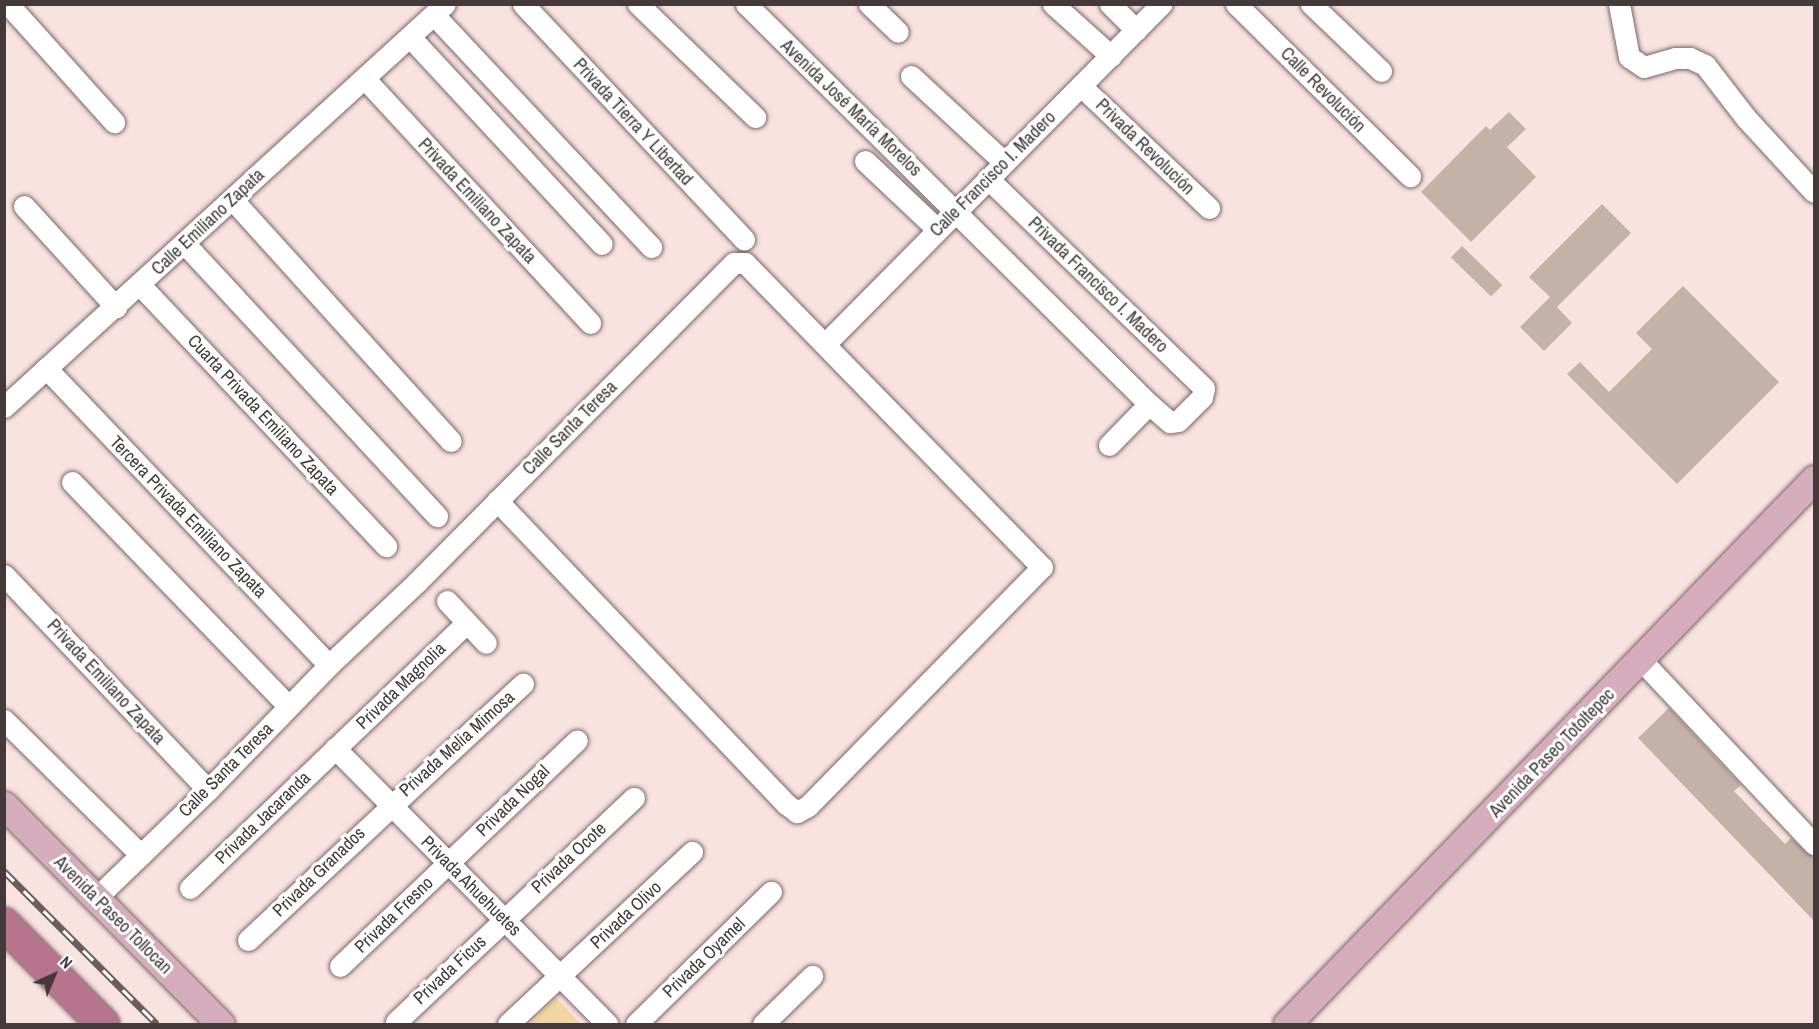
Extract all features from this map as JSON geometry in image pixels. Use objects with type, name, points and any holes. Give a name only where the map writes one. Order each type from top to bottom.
[{"type":"highway","points":[[4,924],[104,1024]]},
{"type":"main road","name":"Avenida Paseo Totoltepec","points":[[1287,1024],[1812,487]]},
{"type":"main road","name":"Avenida Paseo Tollocan","points":[[4,805],[221,1024]]},
{"type":"street","points":[[8,4],[114,122]]},
{"type":"street","name":"Privada Tierra Y Libertad","points":[[523,4],[744,239]]},
{"type":"street","points":[[638,4],[755,117]]},
{"type":"street","name":"Avenida José María Morelos","points":[[746,4],[1149,404],[1174,424],[1205,393]]},
{"type":"street","points":[[869,4],[898,32]]},
{"type":"street","points":[[1053,4],[1110,56]]},
{"type":"street","points":[[1110,4],[1136,30]]},
{"type":"street","name":"Calle Francisco I. Madero","points":[[826,343],[1162,4]]},
{"type":"street","name":"Calle Revolución","points":[[1236,4],[1410,176]]},
{"type":"street","points":[[1311,4],[1381,71]]},
{"type":"street","points":[[1619,4],[1629,57],[1644,67],[1676,58],[1690,58],[1705,65],[1746,118],[1815,192]]},
{"type":"street","points":[[440,10],[651,247]]},
{"type":"street","name":"Calle Emiliano Zapata","points":[[5,406],[440,10]]},
{"type":"street","points":[[410,37],[602,244]]},
{"type":"street","points":[[911,76],[1004,162]]},
{"type":"street","name":"Privada Emiliano Zapata","points":[[365,79],[590,323]]},
{"type":"street","name":"Privada Revolución","points":[[1081,86],[1209,207]]},
{"type":"street","points":[[865,161],[938,230]]},
{"type":"street","name":"Privada Francisco I. Madero","points":[[988,179],[1204,388],[1205,393]]},
{"type":"street","points":[[232,199],[451,441]]},
{"type":"street","points":[[24,206],[116,307]]},
{"type":"street","points":[[184,244],[437,516]]},
{"type":"street","name":"Calle Santa Teresa","points":[[96,898],[208,790],[288,706],[497,501],[734,263],[745,263],[826,343],[1042,567],[808,806],[797,812],[786,804],[497,501]]},
{"type":"street","name":"Cuarta Privada Emiliano Zapata","points":[[140,285],[386,546]]},
{"type":"street","name":"Tercera Privada Emiliano Zapata","points":[[46,368],[329,665]]},
{"type":"street","points":[[1109,445],[1149,404]]},
{"type":"street","points":[[72,482],[288,706]]},
{"type":"street","name":"Privada Emiliano Zapata","points":[[4,575],[208,790]]},
{"type":"street","points":[[447,602],[486,643]]},
{"type":"street","name":"Privada Magnolia","points":[[335,748],[466,623]]},
{"type":"street","points":[[1641,660],[1815,844]]},
{"type":"street","name":"Privada Melia Mimosa","points":[[391,805],[523,684]]},
{"type":"street","points":[[4,720],[141,855]]},
{"type":"street","name":"Privada Nogal","points":[[448,863],[577,740]]},
{"type":"street","name":"Privada Ahuehuetes","points":[[335,748],[607,1024]]},
{"type":"street","name":"Privada Jacaranda","points":[[190,888],[335,748]]},
{"type":"street","name":"Privada Ocote","points":[[504,919],[634,798]]},
{"type":"street","name":"Privada Granados","points":[[248,940],[391,805]]},
{"type":"street","name":"Privada Olivo","points":[[508,1024],[692,852]]},
{"type":"street","name":"Privada Fresno","points":[[340,966],[448,863]]},
{"type":"street","name":"Privada Oyamel","points":[[636,1024],[771,892]]},
{"type":"street","name":"Privada Ficus","points":[[396,1022],[504,919]]},
{"type":"street","points":[[763,1024],[813,976]]},
{"type":"shaded area","points":[[556,998],[581,1024],[530,1024]]},
{"type":"building","points":[[1509,112],[1526,129],[1507,147],[1536,177],[1471,242],[1421,192],[1486,126],[1490,130]]},
{"type":"building","points":[[1602,204],[1631,233],[1557,307],[1572,323],[1544,351],[1520,327],[1550,297],[1529,277]]},
{"type":"building","points":[[1462,246],[1502,285],[1491,296],[1451,258]]},
{"type":"building","points":[[1683,286],[1779,382],[1677,484],[1567,374],[1580,362],[1609,392],[1652,349],[1636,333]]},
{"type":"building","points":[[1669,708],[1741,785],[1734,791],[1785,844],[1791,838],[1815,859],[1815,922],[1638,738]]},
{"type":"railway","points":[[4,871],[157,1024]]}]
